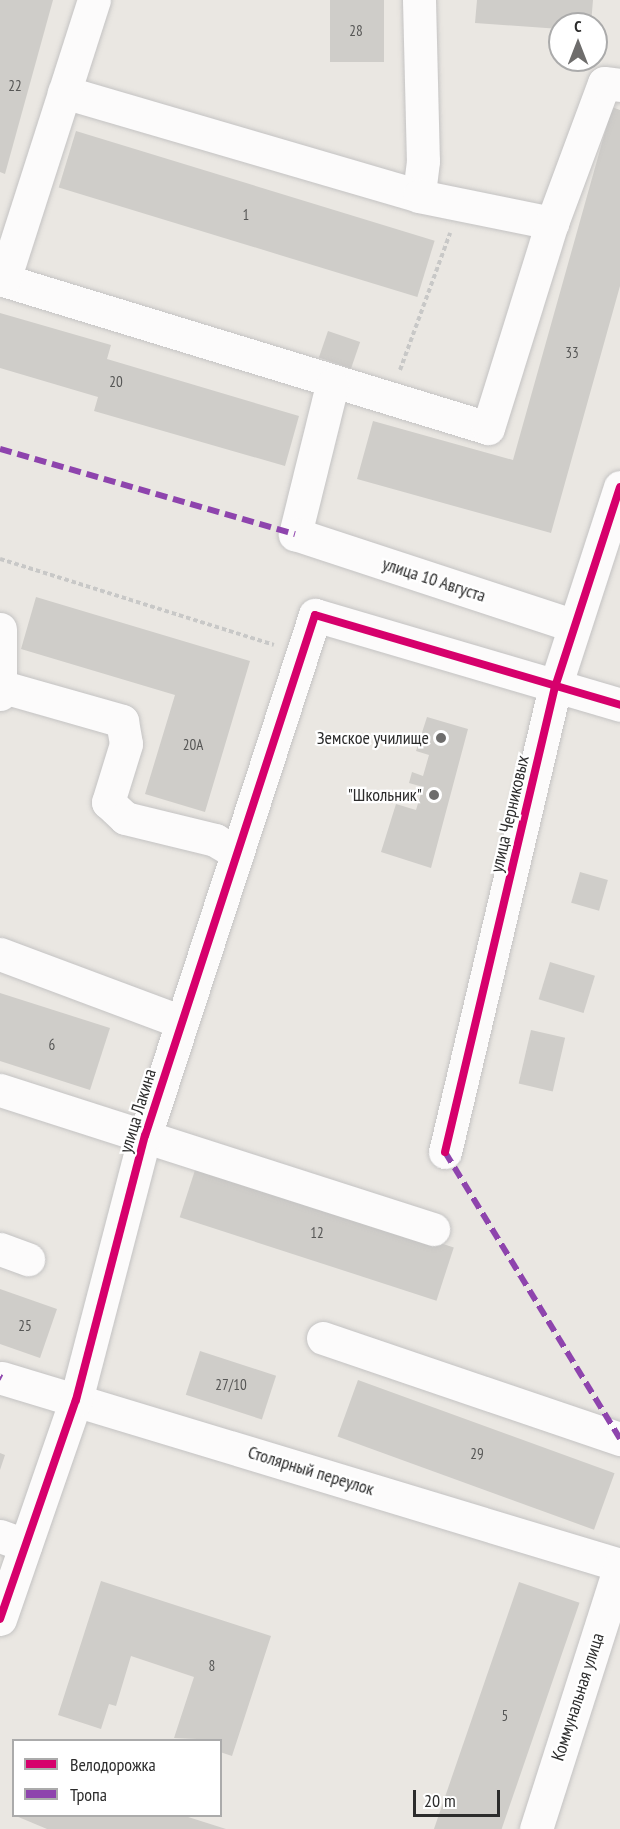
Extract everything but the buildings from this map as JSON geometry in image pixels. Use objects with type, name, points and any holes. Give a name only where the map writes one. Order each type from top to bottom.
[{"type":"street","points":[[94,0],[2,279],[332,384],[488,428],[552,223],[615,79]]},
{"type":"street","points":[[419,0],[423,161],[419,196]]},
{"type":"street","points":[[64,92],[419,196],[552,223]]},
{"type":"street","name":"улица 10 Августа","points":[[332,384],[295,534],[574,626]]},
{"type":"street","name":"улица Черниковых","points":[[445,1152],[556,684],[620,487]]},
{"type":"street","name":"улица Лакина","points":[[0,1619],[13,1541],[76,1400],[145,1136],[315,615],[556,684]]},
{"type":"street","points":[[0,629],[1,691],[122,721],[126,744],[108,802],[125,818],[215,840],[237,853]]},
{"type":"street","points":[[556,684],[620,705]]},
{"type":"street","points":[[0,954],[182,1022]]},
{"type":"street","points":[[0,1090],[433,1229]]},
{"type":"street","points":[[323,1338],[620,1439]]},
{"type":"street","name":"Столярный переулок","points":[[2,1378],[620,1565]]},
{"type":"street","name":"Коммунальная улица","points":[[536,1829],[620,1565]]},
{"type":"path","points":[[389,399],[461,205]]},
{"type":"path","points":[[0,559],[302,654]]},
{"type":"marked path","points":[[0,449],[295,534]]},
{"type":"marked path","points":[[445,1152],[620,1439]]},
{"type":"cycle path","points":[[445,1152],[556,684],[620,487]]},
{"type":"cycle path","points":[[0,1619],[76,1400],[145,1136],[315,615],[620,705]]},
{"type":"place","name":"Земское училище","points":[[441,738]]},
{"type":"place","name":"\"Школьник\"","points":[[434,795]]}]
